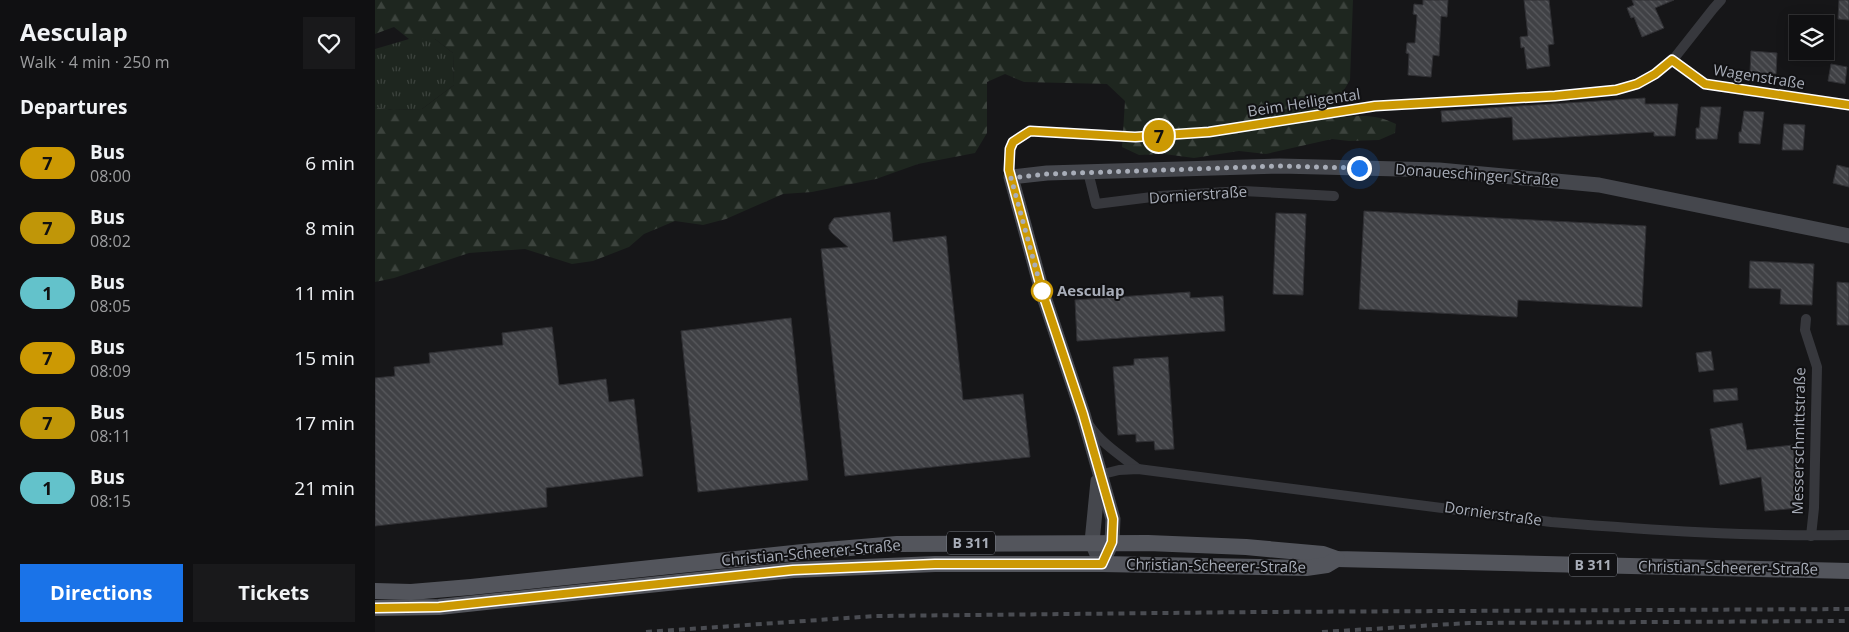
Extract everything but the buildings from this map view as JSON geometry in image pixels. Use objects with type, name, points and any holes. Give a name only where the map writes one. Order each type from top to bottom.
[{"type":"main road","name":"Christian-Scheerer-Straße","points":[[375,591],[411,592],[471,587],[803,552],[888,545],[1091,542],[1246,547],[1323,554],[1337,558],[1849,571]]},
{"type":"main road","name":"Christian-Scheerer-Straße","points":[[375,608],[439,607],[793,570],[935,564],[1102,564],[1306,568],[1327,565],[1337,558]]},
{"type":"street","name":"Beim Heiligental","points":[[1011,178],[1009,170],[1010,149],[1013,142],[1030,131],[1135,137],[1209,132],[1375,106],[1555,96],[1616,90],[1637,84],[1655,74],[1672,60],[1721,0]]},
{"type":"street","name":"Wagenstraße","points":[[1672,60],[1705,84],[1849,105]]},
{"type":"street","name":"Donaueschinger Straße","points":[[1011,178],[1088,172],[1280,166],[1439,170],[1599,185],[1849,236]]},
{"type":"street","name":"Dornierstraße","points":[[1088,172],[1096,204],[1160,196],[1243,191],[1334,196]]},
{"type":"street","name":"Dornierstraße","points":[[1011,178],[1042,291],[1083,414],[1113,519],[1112,542],[1102,564]]},
{"type":"street","name":"Messerschmittstraße","points":[[1806,319],[1805,330],[1817,367],[1814,508],[1811,536]]},
{"type":"street","name":"Dornierstraße","points":[[1083,414],[1097,437],[1138,469]]},
{"type":"street","name":"Dornierstraße","points":[[1099,475],[1119,470],[1138,469],[1551,522],[1637,529],[1811,536],[1849,535]]},
{"type":"street","name":"Dornierstraße","points":[[1091,542],[1099,475]]},
{"type":"street","points":[[1091,542],[1102,564]]},
{"type":"green space","points":[[375,0],[1353,0],[1350,80],[1341,95],[1333,103],[1345,117],[1371,116],[1396,124],[1395,133],[1379,140],[1349,141],[1332,139],[1266,154],[1239,151],[1194,158],[1164,154],[1139,155],[1122,147],[1125,101],[1107,84],[1024,82],[1005,74],[987,82],[987,133],[975,153],[918,164],[876,179],[812,192],[783,194],[726,219],[703,225],[675,221],[644,234],[629,247],[593,261],[572,264],[525,249],[469,253],[394,278],[375,282],[375,107],[393,110],[422,109],[454,85],[453,53],[435,39],[409,39],[394,27],[375,34]]},
{"type":"green space","points":[[409,39],[435,39],[453,53],[454,85],[422,109],[393,110],[375,107],[375,49]]},
{"type":"railway","points":[[646,632],[876,616],[1849,609]]},
{"type":"railway","points":[[1322,632],[1469,623],[1849,621]]},
{"type":"bus line","name":"7","points":[[375,608],[439,607],[793,570],[935,564],[1102,564],[1112,542],[1113,519],[1083,414],[1042,291],[1009,170],[1010,149],[1013,142],[1030,131],[1135,137],[1209,132],[1375,106],[1555,96],[1616,90],[1637,84],[1655,74],[1672,60],[1705,84],[1849,105]]},
{"type":"place","name":"Aesculap","points":[[1042,291]]},
{"type":"route","points":[[1042,291],[1011,178],[1047,174],[1280,166],[1359,168]]}]
